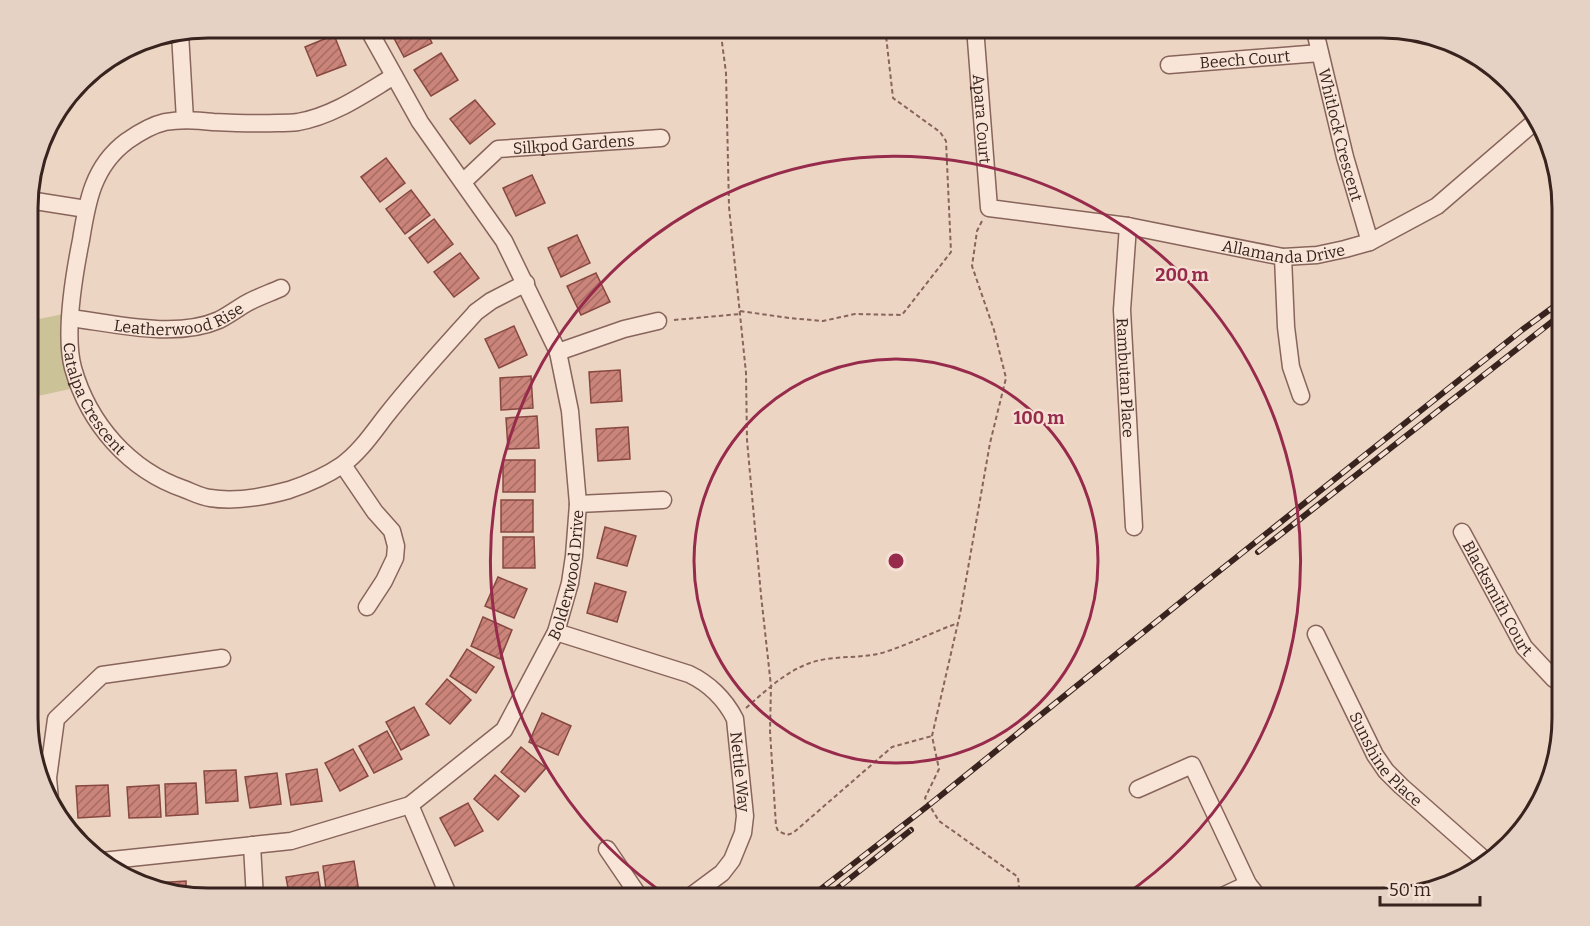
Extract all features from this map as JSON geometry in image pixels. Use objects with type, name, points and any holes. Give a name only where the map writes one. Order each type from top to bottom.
[{"type":"street","name":"Bolderwood Drive","points":[[114,860],[291,841],[410,805],[504,730],[556,632],[570,583],[578,504],[570,411],[558,352],[504,241],[420,122],[373,38]]},
{"type":"street","name":"Apara Court","points":[[976,38],[988,208]]},
{"type":"street","name":"Whitlock Crescent","points":[[1317,38],[1345,157],[1370,242]]},
{"type":"street","points":[[180,40],[184,120]]},
{"type":"street","name":"Beech Court","points":[[1169,65],[1320,53]]},
{"type":"street","name":"Catalpa Crescent","points":[[394,76],[347,104],[318,117],[297,123],[248,124],[184,120],[163,122],[127,141],[112,154],[100,171],[86,209],[76,263],[69,339],[73,366],[93,416],[128,457],[153,475],[175,486],[208,498],[240,499],[276,494],[309,483],[343,465],[370,438],[476,312],[491,301],[526,284]]},
{"type":"street","name":"Allamanda Drive","points":[[988,208],[1128,226],[1283,257],[1317,255],[1370,242],[1437,206],[1531,125]]},
{"type":"street","name":"Silkpod Gardens","points":[[463,182],[498,150],[661,138]]},
{"type":"street","points":[[38,202],[86,209]]},
{"type":"street","name":"Rambutan Place","points":[[1128,226],[1122,310],[1134,527]]},
{"type":"street","points":[[1283,257],[1286,327],[1291,368],[1301,396]]},
{"type":"street","name":"Leatherwood Rise","points":[[71,318],[157,329],[196,327],[219,320],[249,302],[281,288]]},
{"type":"street","points":[[558,352],[624,329],[658,321]]},
{"type":"street","points":[[343,465],[375,512],[392,531],[396,546],[395,558],[368,607]]},
{"type":"street","points":[[578,504],[663,500]]},
{"type":"street","name":"Blacksmith Court","points":[[1462,532],[1524,647],[1552,677]]},
{"type":"street","name":"Nettle Way","points":[[556,632],[689,674],[707,685],[721,698],[735,718],[745,816],[743,832],[732,860],[722,873],[702,888]]},
{"type":"street","name":"Sunshine Place","points":[[1316,634],[1375,755],[1386,771],[1481,856]]},
{"type":"street","points":[[48,777],[56,719],[102,675],[222,658]]},
{"type":"street","points":[[1138,789],[1192,765],[1251,888]]},
{"type":"street","points":[[410,805],[445,888]]},
{"type":"street","points":[[252,846],[254,888]]},
{"type":"street","points":[[608,849],[634,888]]},
{"type":"street","points":[[1239,888],[1248,884]]},
{"type":"path","points":[[721,38],[726,73],[729,207],[746,373],[747,440],[760,595],[771,686],[770,731],[778,831],[787,835],[793,833],[892,747],[933,736]]},
{"type":"path","points":[[658,321],[739,313],[823,321],[855,314],[902,315],[951,252],[946,141],[940,132],[893,98],[886,38]]},
{"type":"path","points":[[988,208],[977,231],[972,266],[994,330],[1006,378],[990,442],[958,623],[933,736],[939,769],[925,798],[939,821],[1018,878],[1019,888]]},
{"type":"path","points":[[735,718],[783,676],[799,667],[827,658],[871,656],[886,652],[958,623]]},
{"type":"shaded area","points":[[73,312],[79,387],[38,396],[38,319]]},
{"type":"building","points":[[327,38],[335,38],[346,65],[317,76],[305,47]]},
{"type":"building","points":[[394,38],[430,38],[432,43],[404,57]]},
{"type":"building","points":[[441,53],[458,80],[431,96],[414,70]]},
{"type":"building","points":[[475,100],[495,124],[470,144],[450,119]]},
{"type":"building","points":[[386,158],[405,183],[380,202],[361,177]]},
{"type":"building","points":[[532,175],[545,203],[516,216],[503,188]]},
{"type":"building","points":[[411,190],[430,215],[405,234],[386,209]]},
{"type":"building","points":[[434,219],[453,244],[428,263],[409,238]]},
{"type":"building","points":[[577,235],[590,263],[561,277],[548,248]]},
{"type":"building","points":[[460,253],[479,278],[454,297],[434,272]]},
{"type":"building","points":[[596,273],[610,302],[581,315],[567,286]]},
{"type":"building","points":[[514,326],[527,355],[499,368],[485,339]]},
{"type":"building","points":[[620,370],[622,401],[591,403],[589,372]]},
{"type":"building","points":[[531,376],[533,408],[501,410],[500,378]]},
{"type":"building","points":[[537,416],[539,448],[508,449],[506,418]]},
{"type":"building","points":[[628,427],[630,459],[598,461],[596,429]]},
{"type":"building","points":[[503,460],[535,460],[535,492],[503,492]]},
{"type":"building","points":[[501,500],[533,500],[533,532],[501,532]]},
{"type":"building","points":[[605,527],[636,536],[627,566],[597,558]]},
{"type":"building","points":[[503,537],[534,537],[535,568],[503,568]]},
{"type":"building","points":[[498,577],[527,589],[514,618],[485,606]]},
{"type":"building","points":[[595,583],[626,592],[617,622],[587,613]]},
{"type":"building","points":[[483,617],[512,630],[500,659],[471,646]]},
{"type":"building","points":[[467,649],[494,667],[476,693],[450,676]]},
{"type":"building","points":[[447,679],[471,700],[450,724],[426,704]]},
{"type":"building","points":[[414,707],[429,735],[401,750],[386,722]]},
{"type":"building","points":[[542,713],[571,726],[558,755],[529,742]]},
{"type":"building","points":[[387,731],[402,759],[374,773],[359,746]]},
{"type":"building","points":[[521,747],[546,768],[525,792],[501,772]]},
{"type":"building","points":[[353,749],[368,776],[340,791],[325,763]]},
{"type":"building","points":[[317,769],[322,801],[291,805],[286,774]]},
{"type":"building","points":[[236,770],[238,801],[206,803],[204,771]]},
{"type":"building","points":[[277,773],[281,804],[250,808],[245,777]]},
{"type":"building","points":[[495,775],[519,796],[498,820],[474,799]]},
{"type":"building","points":[[196,783],[198,814],[166,816],[165,784]]},
{"type":"building","points":[[108,785],[110,816],[78,818],[76,786]]},
{"type":"building","points":[[159,785],[161,817],[129,818],[127,787]]},
{"type":"building","points":[[468,803],[483,831],[455,846],[440,818]]},
{"type":"building","points":[[354,861],[358,888],[326,888],[323,866]]},
{"type":"building","points":[[318,872],[320,888],[288,888],[286,877]]},
{"type":"building","points":[[186,881],[186,887],[164,883]]},
{"type":"railway","points":[[822,888],[1552,308]]},
{"type":"railway","points":[[1258,552],[1552,322]]},
{"type":"railway","points":[[838,888],[911,830]]}]
